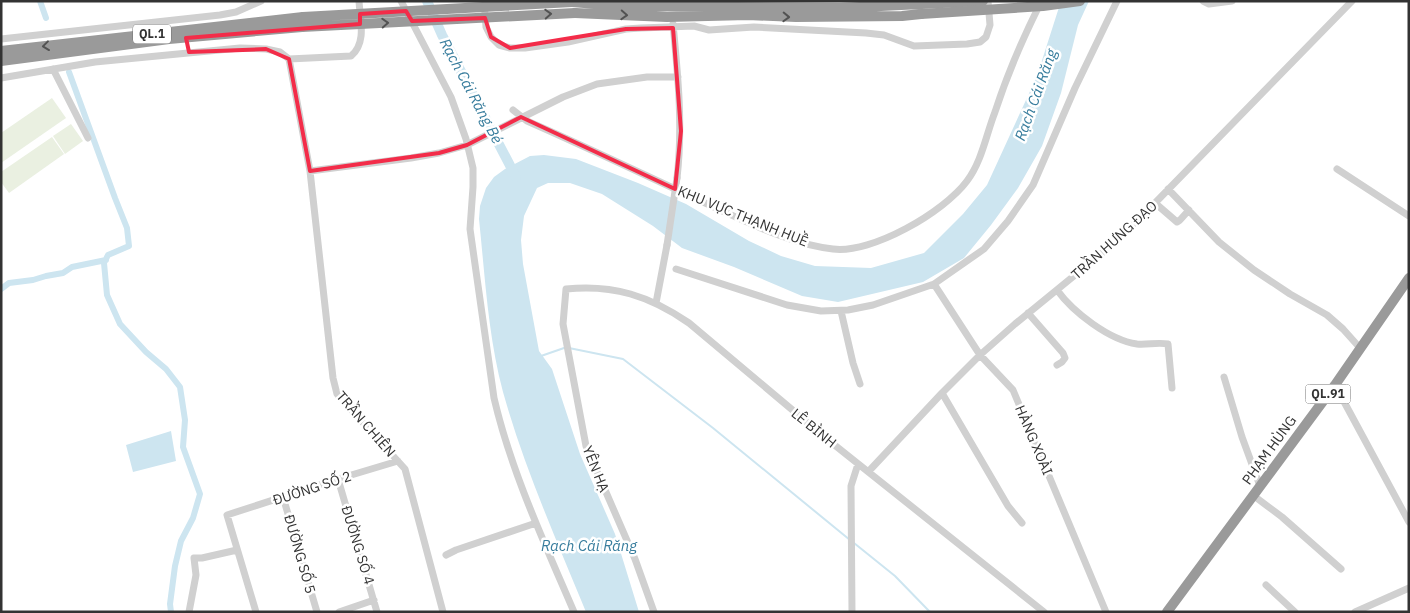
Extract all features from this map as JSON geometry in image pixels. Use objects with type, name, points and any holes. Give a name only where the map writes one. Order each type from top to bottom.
[{"type":"highway","name":"QL.1","points":[[1,51],[130,36],[572,2],[920,10],[983,1]]},
{"type":"highway","name":"QL.1","points":[[1,61],[302,22],[575,13],[830,17],[920,10],[1043,6],[1080,1]]},
{"type":"highway","name":"PHẠM HÙNG","points":[[1175,612],[1247,509],[1260,486],[1336,387],[1360,348],[1409,278]]},
{"type":"highway","name":"PHẠM HÙNG","points":[[1167,612],[1247,509],[1258,499],[1409,285]]},
{"type":"street","points":[[1,39],[236,12],[261,1]]},
{"type":"street","points":[[1,78],[95,62],[240,48],[266,48],[280,52],[289,59],[351,56],[356,51],[361,37],[358,1]]},
{"type":"street","points":[[401,1],[445,84],[470,143],[473,168],[470,229],[494,398],[512,460],[574,612]]},
{"type":"street","points":[[484,1],[486,27],[491,37],[499,45],[510,48],[525,48],[568,42],[626,30],[694,26],[709,30],[754,27],[866,33],[884,35],[914,46],[967,44],[980,42],[986,37],[990,24],[988,1]]},
{"type":"street","name":"KHU VỰC THẠNH HUỀ","points":[[521,120],[738,218],[796,241],[833,249],[858,248],[911,226],[945,204],[967,181],[980,158],[995,111],[1033,18],[1042,1]]},
{"type":"street","points":[[676,269],[787,305],[820,311],[873,305],[934,284],[984,249],[1008,221],[1033,185],[1075,88],[1117,1]]},
{"type":"street","points":[[1203,1],[1209,4],[1232,1]]},
{"type":"street","name":"TRẦN HƯNG ĐẠO","points":[[869,472],[980,355],[1113,244],[1352,1]]},
{"type":"street","points":[[656,303],[677,178],[680,131],[678,77],[672,16]]},
{"type":"street","points":[[694,26],[712,16]]},
{"type":"street","points":[[128,24],[130,36]]},
{"type":"street","points":[[186,38],[189,52]]},
{"type":"street","name":"TRẦN CHIÊN","points":[[289,59],[310,171],[333,378],[337,394],[405,469],[443,612]]},
{"type":"street","points":[[53,69],[88,138]]},
{"type":"street","points":[[310,171],[439,153],[470,143],[521,120],[563,97],[597,84],[647,77],[678,77]]},
{"type":"street","points":[[513,110],[521,120]]},
{"type":"street","points":[[1337,169],[1409,216]]},
{"type":"street","points":[[1168,189],[1219,242],[1261,275],[1327,315],[1343,328],[1360,348]]},
{"type":"street","points":[[1155,203],[1177,222],[1189,210]]},
{"type":"street","name":"HÀNG XOÀI","points":[[934,284],[980,355],[1013,390],[1106,612]]},
{"type":"street","name":"LÊ BÌNH","points":[[566,289],[612,289],[656,303],[689,323],[858,464],[1044,612]]},
{"type":"street","name":"YÊN HẠ","points":[[566,289],[563,324],[586,446],[635,559],[654,612]]},
{"type":"street","points":[[1058,290],[1068,304],[1102,330],[1137,344],[1168,344],[1172,388]]},
{"type":"street","points":[[841,310],[853,363],[860,384]]},
{"type":"street","points":[[1028,313],[1063,353],[1065,358],[1057,365]]},
{"type":"street","points":[[1224,377],[1242,437],[1260,486]]},
{"type":"street","points":[[1336,387],[1409,522]]},
{"type":"street","points":[[942,393],[1008,506],[1022,523]]},
{"type":"street","name":"ĐƯỜNG SỐ 2","points":[[237,550],[227,515],[338,479],[398,462]]},
{"type":"street","points":[[852,612],[850,486],[858,464]]},
{"type":"street","name":"ĐƯỜNG SỐ 4","points":[[338,479],[377,612]]},
{"type":"street","name":"ĐƯỜNG SỐ 5","points":[[283,497],[317,612]]},
{"type":"street","points":[[1258,499],[1282,517],[1340,569]]},
{"type":"street","points":[[446,555],[536,522]]},
{"type":"street","points":[[189,612],[196,575],[194,558],[237,550],[256,612]]},
{"type":"street","points":[[1266,585],[1296,612]]},
{"type":"street","points":[[1354,612],[1409,588]]},
{"type":"street","points":[[339,612],[374,600]]},
{"type":"highlighted area","points":[[406,11],[412,21],[485,18],[491,37],[510,48],[626,29],[673,28],[681,131],[675,189],[521,117],[467,145],[439,153],[310,171],[289,59],[266,49],[189,52],[186,38],[360,24],[360,14]]},
{"type":"green space","points":[[52,98],[66,118],[1,163],[1,133]]},
{"type":"green space","points":[[71,124],[83,141],[65,154],[53,136]]},
{"type":"green space","points":[[52,137],[64,154],[9,193],[1,182],[1,172]]},
{"type":"water","name":"Rạch Cái Răng","points":[[1061,1],[1089,1],[1078,25],[1061,93],[1042,146],[1018,188],[964,258],[923,282],[838,302],[802,296],[734,267],[682,248],[653,226],[602,194],[570,183],[548,183],[537,188],[524,216],[521,240],[523,264],[539,351],[552,369],[580,454],[615,534],[639,612],[586,612],[531,475],[511,420],[498,371],[488,306],[479,219],[480,206],[486,188],[494,177],[530,156],[544,155],[576,159],[686,204],[749,241],[781,256],[815,266],[871,268],[924,253],[963,214],[987,185],[1037,76]]},
{"type":"water","points":[[171,431],[176,461],[133,472],[126,445]]},
{"type":"waterway","points":[[40,1],[46,18]]},
{"type":"waterway","name":"Rạch Cái Răng Bé","points":[[427,1],[442,35],[516,177]]},
{"type":"waterway","points":[[69,72],[127,228],[129,246],[108,255],[104,263],[107,295],[120,324],[146,352],[166,369],[180,387],[185,420],[183,447],[200,494],[193,518],[181,541],[175,566],[170,604],[171,612]]},
{"type":"waterway","points":[[1,289],[9,283],[63,273],[72,267],[106,260]]},
{"type":"waterway","points":[[541,356],[564,348]]},
{"type":"waterway","points":[[569,348],[623,359],[713,428],[850,540]]},
{"type":"waterway","points":[[854,543],[895,576],[930,612]]}]
